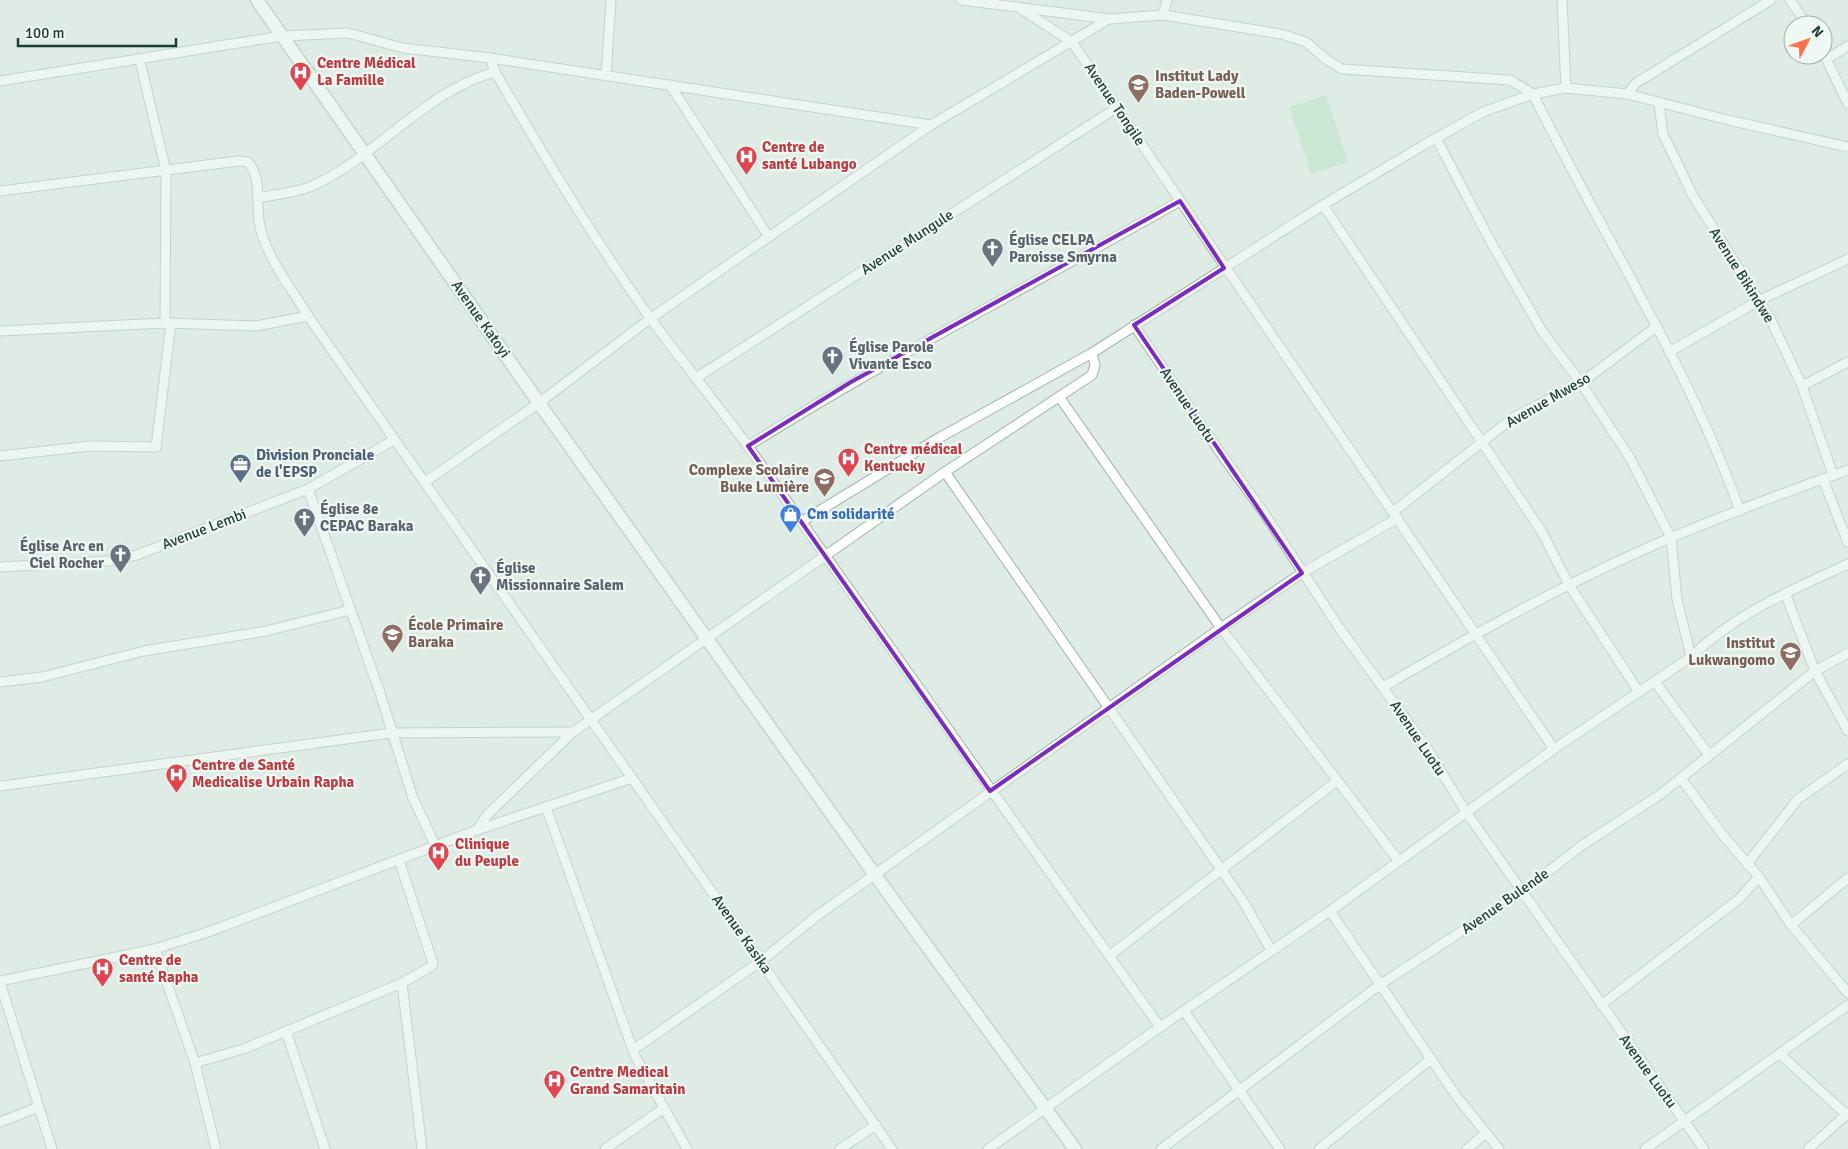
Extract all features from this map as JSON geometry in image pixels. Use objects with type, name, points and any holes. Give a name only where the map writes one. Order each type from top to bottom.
[{"type":"street","name":"Avenue Katoyi","points":[[256,0],[539,403],[875,875],[1075,1149]]},
{"type":"street","points":[[606,76],[611,0]]},
{"type":"street","name":"Avenue Tongile","points":[[961,0],[1018,7],[1072,42],[1118,106],[1224,268],[1477,633],[1554,749]]},
{"type":"street","points":[[1163,16],[1167,0]]},
{"type":"street","points":[[1562,0],[1566,88]]},
{"type":"street","points":[[1627,94],[1636,83],[1771,0]]},
{"type":"street","points":[[1790,0],[1800,15]]},
{"type":"street","points":[[1018,7],[1109,19],[1163,16],[1281,34],[1306,42],[1327,60],[1342,69],[1510,80],[1532,94],[1566,162],[1669,352],[1722,461],[1740,511]]},
{"type":"street","points":[[425,482],[539,403],[650,318],[932,125],[1109,19]]},
{"type":"street","points":[[0,81],[140,61],[282,36],[348,33],[403,48],[490,58],[932,125]]},
{"type":"street","points":[[1833,52],[1848,46]]},
{"type":"street","points":[[490,58],[495,72],[588,226],[650,318],[748,446],[990,791],[1160,1027]]},
{"type":"street","points":[[0,456],[90,446],[156,447],[168,323],[166,171],[140,61]]},
{"type":"street","points":[[1830,65],[1848,104]]},
{"type":"street","points":[[258,198],[312,187],[463,83],[495,72]]},
{"type":"street","points":[[670,85],[769,237]]},
{"type":"street","points":[[801,522],[937,439],[1092,353],[1323,205],[1436,138],[1483,112],[1532,94],[1566,88],[1627,94],[1659,104],[1848,147]]},
{"type":"street","name":"Avenue Bikindwe","points":[[1659,104],[1663,134],[1694,196],[1760,300],[1802,386],[1833,476]]},
{"type":"street","name":"Avenue Mungule","points":[[696,378],[1118,106]]},
{"type":"street","points":[[1436,138],[1492,244],[1542,332],[1581,384],[1630,458],[1670,538],[1677,599],[1691,657]]},
{"type":"street","name":"Avenue Kasika","points":[[166,171],[238,161],[248,162],[256,177],[259,222],[264,238],[308,316],[394,440],[508,598],[590,720],[892,1149]]},
{"type":"street","points":[[0,191],[166,171]]},
{"type":"street","points":[[748,446],[851,382],[1064,267],[1180,201]]},
{"type":"street","points":[[1323,205],[1542,532],[1569,585],[1639,692]]},
{"type":"street","points":[[1669,352],[1760,300],[1848,259]]},
{"type":"street","points":[[0,331],[168,323],[256,326],[308,316]]},
{"type":"street","name":"Avenue Luotu","points":[[1134,325],[1264,513],[1302,573],[1427,748],[1466,812],[1704,1149]]},
{"type":"street","name":"Avenue Mweso","points":[[633,1050],[761,961],[786,939],[990,791],[1221,628],[1302,573],[1395,515],[1514,417],[1581,384],[1656,327]]},
{"type":"street","points":[[477,830],[488,814],[573,732],[945,472],[1092,376],[1095,365],[1092,353]]},
{"type":"street","points":[[1802,386],[1848,362]]},
{"type":"street","points":[[1060,398],[1221,628],[1398,860]]},
{"type":"street","name":"Avenue Lembi","points":[[0,567],[109,561],[137,555],[308,489],[394,440]]},
{"type":"street","points":[[1383,687],[1477,633],[1569,585],[1670,538],[1848,470]]},
{"type":"street","points":[[945,472],[1243,901],[1271,950]]},
{"type":"street","points":[[1823,479],[1848,543]]},
{"type":"street","points":[[308,489],[414,798],[436,847]]},
{"type":"street","points":[[988,1149],[1160,1027],[1330,911],[1554,749],[1691,657],[1711,638],[1734,621],[1785,593],[1848,564]]},
{"type":"street","points":[[1785,593],[1815,671],[1848,731]]},
{"type":"street","points":[[0,682],[42,677],[144,650],[266,630],[350,610]]},
{"type":"street","name":"Avenue Bulende","points":[[1161,1149],[1381,984],[1523,891],[1582,846],[1662,794],[1815,671],[1848,653]]},
{"type":"street","points":[[1655,682],[1709,755]]},
{"type":"street","points":[[0,786],[391,733],[573,732]]},
{"type":"street","points":[[1747,864],[1798,799],[1848,764]]},
{"type":"street","points":[[52,1149],[0,982],[155,949],[211,931],[477,830],[632,778]]},
{"type":"street","points":[[1681,778],[1759,877],[1791,925],[1848,993]]},
{"type":"street","points":[[1109,956],[1337,781]]},
{"type":"street","points":[[546,808],[633,1050],[687,1149]]},
{"type":"street","points":[[195,1063],[246,1048],[402,983],[430,969],[433,963],[399,860]]},
{"type":"street","points":[[1601,1005],[1739,899],[1759,877]]},
{"type":"street","points":[[1791,925],[1848,878]]},
{"type":"street","points":[[1330,911],[1457,1097],[1499,1149]]},
{"type":"street","points":[[155,949],[195,1063],[216,1149]]},
{"type":"street","points":[[402,983],[422,1149]]},
{"type":"street","points":[[1645,1149],[1683,1119],[1780,1054],[1848,1005]]},
{"type":"street","points":[[1184,1011],[1280,1149]]},
{"type":"street","points":[[286,1031],[325,1149]]},
{"type":"street","points":[[1780,1054],[1848,1115],[1808,1149]]},
{"type":"street","points":[[1318,1149],[1431,1058]]},
{"type":"street","points":[[0,1122],[39,1107]]},
{"type":"street","points":[[605,1149],[664,1108]]},
{"type":"street","points":[[840,1149],[876,1125]]},
{"type":"street","points":[[1467,1149],[1486,1133]]},
{"type":"highlighted area","points":[[1180,201],[1224,268],[1134,325],[1302,573],[990,791],[748,446],[851,382]]},
{"type":"green space","points":[[1326,95],[1348,162],[1311,174],[1289,107]]},
{"type":"place","name":"Centre Médical La Famille","points":[[301,91]]},
{"type":"place","name":"Institut Lady Baden-Powell","points":[[1139,104]]},
{"type":"place","name":"Centre de santé Lubango","points":[[746,175]]},
{"type":"place","name":"Église CELPA Paroisse Smyrna","points":[[993,268]]},
{"type":"place","name":"Église Parole Vivante Esco","points":[[833,375]]},
{"type":"place","name":"Centre médical Kentucky","points":[[848,477]]},
{"type":"place","name":"Division Pronciale de l'EPSP","points":[[240,483]]},
{"type":"place","name":"Complexe Scolaire Buke Lumière","points":[[825,498]]},
{"type":"place","name":"Cm solidarité","points":[[791,533]]},
{"type":"place","name":"Église 8e CEPAC Baraka","points":[[304,537]]},
{"type":"place","name":"Église Arc en Ciel Rocher","points":[[120,574]]},
{"type":"place","name":"Église Missionnaire Salem","points":[[480,596]]},
{"type":"place","name":"École Primaire Baraka","points":[[392,653]]},
{"type":"place","name":"Institut Lukwangomo","points":[[1791,671]]},
{"type":"place","name":"Centre de Santé Medicalise Urbain Rapha","points":[[176,793]]},
{"type":"place","name":"Clinique du Peuple","points":[[439,872]]},
{"type":"place","name":"Centre de santé Rapha","points":[[103,988]]},
{"type":"place","name":"Centre Medical Grand Samaritain","points":[[554,1100]]}]
